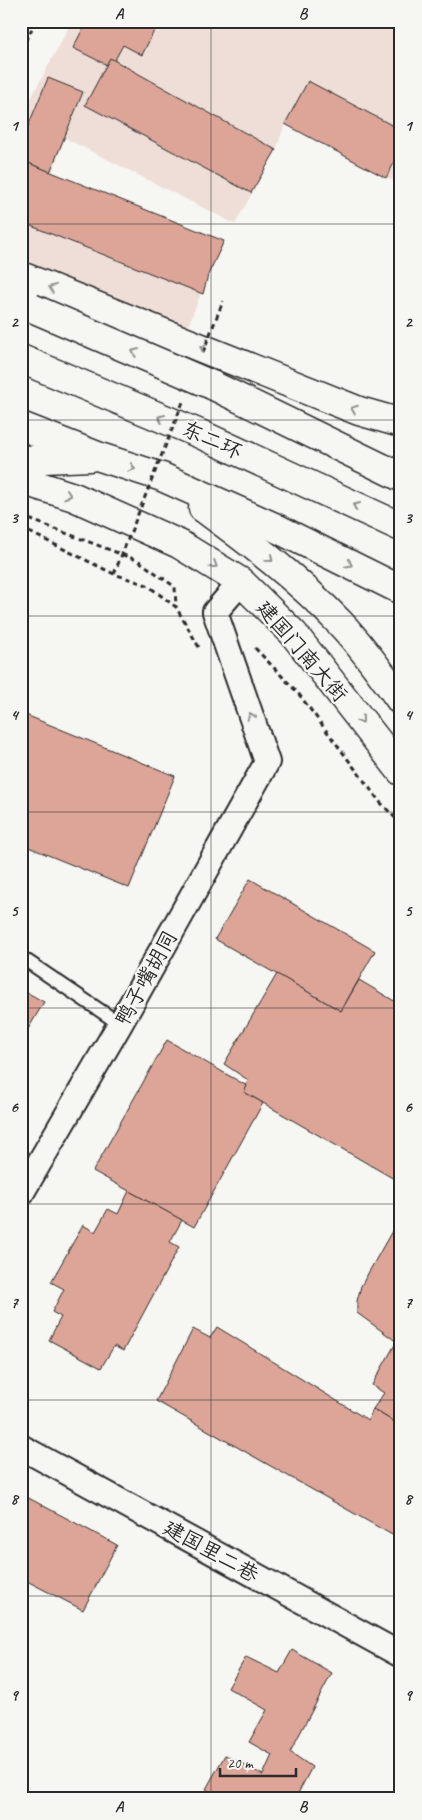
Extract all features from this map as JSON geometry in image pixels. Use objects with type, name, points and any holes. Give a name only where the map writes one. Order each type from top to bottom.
[{"type":"main road","points":[[21,276],[359,411],[401,422]]},
{"type":"main road","points":[[21,303],[212,385],[401,477]]},
{"type":"main road","points":[[21,347],[64,376]]},
{"type":"main road","name":"东二环","points":[[21,359],[200,434],[401,527]]},
{"type":"main road","points":[[246,401],[300,414],[392,456],[401,458]]},
{"type":"main road","points":[[21,426],[100,457],[162,477],[272,526],[401,590]]},
{"type":"main road","points":[[21,460],[100,457]]},
{"type":"main road","points":[[162,477],[250,541],[310,594],[341,624],[401,701]]},
{"type":"main road","name":"建国门南大街","points":[[21,480],[74,496],[179,544],[240,582],[293,633],[401,771]]},
{"type":"street","name":"鸭子嘴胡同","points":[[21,1194],[120,1024],[267,762],[215,612],[240,582]]},
{"type":"street","name":"建国里二巷","points":[[21,1447],[401,1655]]},
{"type":"lane","points":[[21,957],[120,1024]]},
{"type":"path","points":[[21,49],[36,21]]},
{"type":"path","points":[[201,356],[223,301]]},
{"type":"path","points":[[114,574],[183,401]]},
{"type":"path","points":[[21,516],[139,561],[175,587],[176,607]]},
{"type":"path","points":[[21,528],[114,574],[147,585],[176,607],[204,656]]},
{"type":"path","points":[[251,644],[298,693],[380,802],[401,824]]},
{"type":"shaded area","points":[[72,21],[401,21],[401,185],[285,124],[276,150],[235,224],[65,138],[39,208],[208,275],[185,334],[21,270],[21,120]]},
{"type":"building","points":[[87,21],[159,21],[142,55],[123,45],[111,67],[73,48]]},
{"type":"building","points":[[110,58],[276,150],[251,193],[85,105]]},
{"type":"building","points":[[48,78],[83,92],[50,172],[21,160],[21,143]]},
{"type":"building","points":[[308,81],[401,130],[401,150],[386,178],[285,124]]},
{"type":"building","points":[[21,160],[224,241],[208,275],[203,294],[21,222]]},
{"type":"building","points":[[21,713],[175,776],[129,888],[21,844]]},
{"type":"building","points":[[250,879],[375,951],[341,1011],[215,939]]},
{"type":"building","points":[[277,974],[341,1011],[359,980],[401,1005],[401,1183],[244,1092],[248,1080],[224,1064]]},
{"type":"building","points":[[21,989],[44,1002],[21,1041]]},
{"type":"building","points":[[167,1040],[247,1086],[244,1092],[263,1103],[194,1227],[93,1171]]},
{"type":"building","points":[[129,1191],[182,1220],[170,1242],[179,1247],[123,1351],[114,1346],[101,1368],[49,1340],[61,1317],[52,1312],[64,1289],[51,1282],[83,1225],[95,1232],[108,1209],[118,1214]]},
{"type":"building","points":[[397,1222],[401,1225],[401,1334],[397,1342],[357,1313],[357,1301],[361,1286]]},
{"type":"building","points":[[217,1327],[368,1420],[373,1409],[401,1426],[401,1540],[156,1401],[193,1329],[210,1338]]},
{"type":"building","points":[[401,1334],[401,1426],[373,1409],[384,1393],[372,1385]]},
{"type":"building","points":[[21,1494],[117,1545],[83,1610],[21,1578]]},
{"type":"building","points":[[292,1650],[332,1673],[290,1752],[312,1767],[295,1799],[223,1799],[206,1789],[225,1755],[263,1775],[272,1755],[249,1742],[267,1710],[228,1688],[246,1657],[279,1673]]}]
